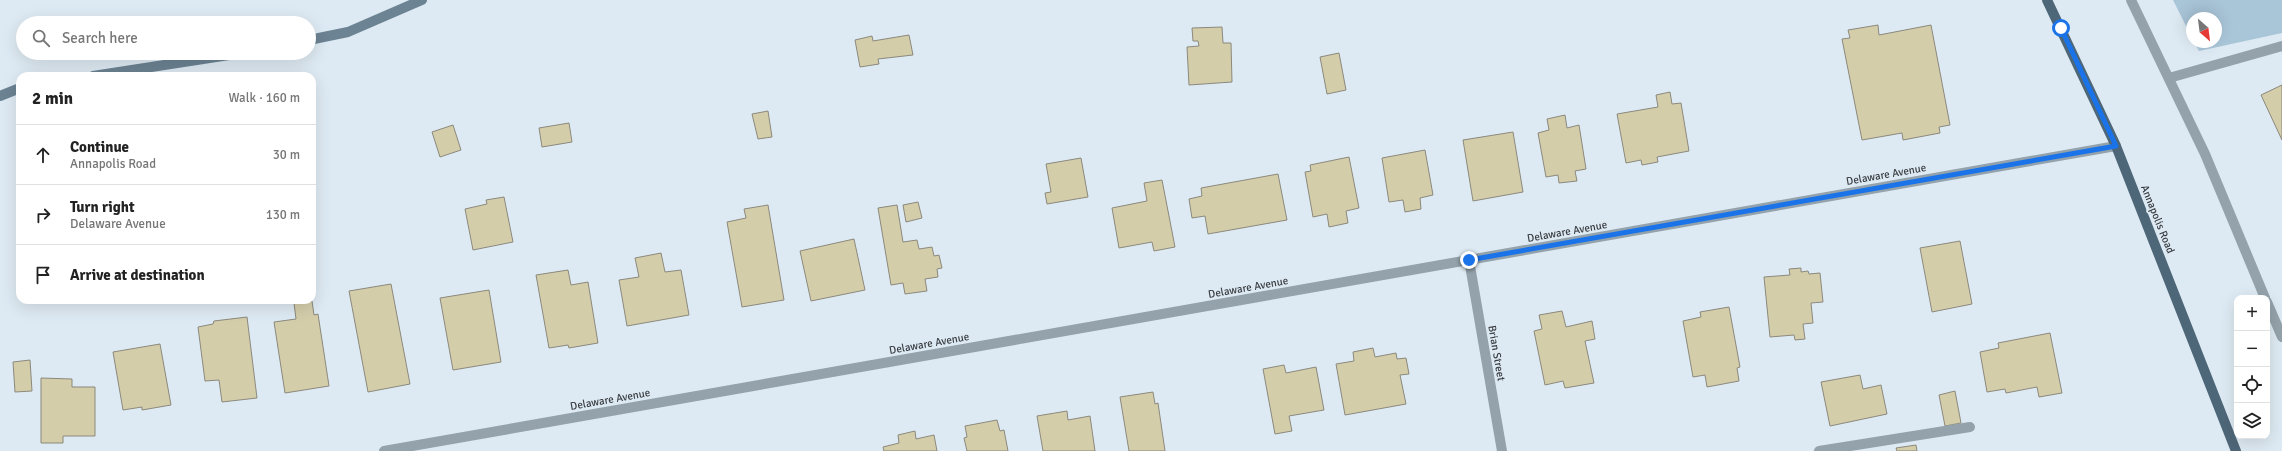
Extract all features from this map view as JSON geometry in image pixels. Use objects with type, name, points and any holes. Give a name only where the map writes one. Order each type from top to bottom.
[{"type":"main road","name":"Annapolis Road","points":[[2047,0],[2116,146],[2236,451]]},
{"type":"street","points":[[2131,0],[2205,154],[2264,295]]},
{"type":"street","points":[[2169,78],[2282,46]]},
{"type":"street","name":"Delaware Avenue","points":[[384,451],[2116,146]]},
{"type":"street","name":"Brian Street","points":[[1469,260],[1502,451]]},
{"type":"street","points":[[2270,309],[2282,337]]},
{"type":"street","points":[[1820,451],[1970,427]]},
{"type":"shaded area","points":[[2173,0],[2282,0],[2282,33],[2222,46],[2222,12],[2186,12],[2186,26]]},
{"type":"shaded area","points":[[2197,48],[2213,48],[2199,51]]},
{"type":"building","points":[[1878,25],[1879,35],[1931,25],[1950,125],[1939,127],[1940,133],[1903,140],[1902,133],[1862,140],[1842,39],[1850,38],[1848,30]]},
{"type":"building","points":[[1222,27],[1223,43],[1231,43],[1232,82],[1189,85],[1187,47],[1199,46],[1198,41],[1193,41],[1192,28]]},
{"type":"building","points":[[909,35],[913,55],[878,59],[879,64],[860,67],[855,40],[872,36],[873,41]]},
{"type":"building","points":[[1339,53],[1346,90],[1327,94],[1320,57]]},
{"type":"building","points":[[2282,85],[2282,140],[2261,95]]},
{"type":"building","points":[[1670,92],[1672,104],[1681,103],[1689,151],[1657,157],[1658,162],[1642,165],[1641,160],[1626,163],[1617,114],[1658,107],[1656,95]]},
{"type":"building","points":[[768,111],[772,137],[758,139],[752,114]]},
{"type":"building","points":[[1565,115],[1567,128],[1579,125],[1586,169],[1575,171],[1577,181],[1559,183],[1558,175],[1546,177],[1538,133],[1549,130],[1547,119]]},
{"type":"building","points":[[569,123],[572,142],[542,147],[539,128]]},
{"type":"building","points":[[453,125],[461,150],[440,157],[432,132]]},
{"type":"building","points":[[1513,132],[1523,192],[1473,201],[1463,140]]},
{"type":"building","points":[[1425,150],[1433,195],[1420,198],[1421,209],[1405,212],[1403,200],[1389,202],[1382,158]]},
{"type":"building","points":[[1349,157],[1359,208],[1346,211],[1348,223],[1329,227],[1327,214],[1313,217],[1305,172],[1311,171],[1310,165]]},
{"type":"building","points":[[1081,158],[1088,197],[1047,204],[1045,193],[1051,192],[1046,164]]},
{"type":"building","points":[[1278,174],[1287,220],[1208,234],[1205,216],[1192,218],[1189,199],[1202,196],[1201,188]]},
{"type":"building","points":[[1162,180],[1175,247],[1154,251],[1152,242],[1119,248],[1112,208],[1147,201],[1144,183]]},
{"type":"building","points":[[504,197],[513,242],[473,250],[465,209],[487,204],[486,200]]},
{"type":"building","points":[[918,202],[922,218],[906,222],[903,205]]},
{"type":"building","points":[[768,205],[784,300],[742,307],[727,222],[746,218],[744,209]]},
{"type":"building","points":[[897,205],[903,242],[917,240],[919,249],[932,247],[934,256],[939,255],[942,268],[937,269],[938,277],[925,279],[927,291],[905,294],[903,283],[891,285],[878,208]]},
{"type":"building","points":[[854,239],[865,290],[811,301],[800,251]]},
{"type":"building","points":[[1960,241],[1972,304],[1932,312],[1920,248]]},
{"type":"building","points":[[661,253],[665,272],[681,270],[689,315],[627,326],[619,280],[639,277],[635,258]]},
{"type":"building","points":[[1801,268],[1801,272],[1808,271],[1809,274],[1820,273],[1823,302],[1811,303],[1813,323],[1803,324],[1805,339],[1795,340],[1794,335],[1770,337],[1764,277],[1790,275],[1789,269]]},
{"type":"building","points":[[568,270],[571,285],[588,282],[598,343],[569,348],[568,345],[549,348],[536,275]]},
{"type":"building","points":[[391,284],[410,384],[368,392],[349,291]]},
{"type":"building","points":[[489,290],[501,362],[453,370],[440,298]]},
{"type":"building","points":[[294,304],[312,304],[314,315],[318,314],[329,386],[285,393],[274,322],[296,319]]},
{"type":"building","points":[[1729,307],[1740,367],[1737,368],[1739,381],[1707,387],[1705,375],[1693,377],[1683,321],[1701,317],[1700,312]]},
{"type":"building","points":[[1562,311],[1566,327],[1592,321],[1595,339],[1585,341],[1594,383],[1565,388],[1563,381],[1545,385],[1534,331],[1542,329],[1539,315]]},
{"type":"building","points":[[247,317],[257,398],[222,402],[219,380],[205,381],[198,327],[213,324],[214,321]]},
{"type":"building","points":[[2050,333],[2062,393],[2039,397],[2037,387],[2006,393],[2005,389],[1987,392],[1980,352],[1999,348],[1998,343]]},
{"type":"building","points":[[160,344],[171,405],[142,410],[142,407],[123,410],[113,352]]},
{"type":"building","points":[[1373,348],[1375,357],[1396,353],[1397,359],[1406,358],[1409,374],[1400,375],[1406,404],[1345,415],[1336,364],[1354,361],[1353,352]]},
{"type":"building","points":[[30,360],[32,391],[15,392],[13,362]]},
{"type":"building","points":[[1284,365],[1286,373],[1316,367],[1324,410],[1289,416],[1292,431],[1275,434],[1263,369]]},
{"type":"building","points":[[1860,375],[1863,389],[1881,385],[1887,414],[1830,426],[1821,382]]},
{"type":"building","points":[[41,378],[72,379],[72,387],[95,387],[95,436],[63,436],[63,443],[41,443]]},
{"type":"building","points":[[1955,391],[1961,423],[1945,426],[1939,395]]},
{"type":"building","points":[[1153,392],[1155,404],[1158,403],[1165,451],[1129,451],[1120,397]]},
{"type":"building","points":[[1067,411],[1068,420],[1090,416],[1095,451],[1043,451],[1037,416]]},
{"type":"building","points":[[997,420],[1000,431],[1004,430],[1008,451],[967,451],[964,438],[967,437],[965,426]]},
{"type":"building","points":[[915,431],[916,439],[934,435],[937,451],[884,451],[883,447],[899,443],[898,435]]},
{"type":"building","points":[[1916,445],[1917,451],[1897,451],[1896,448]]},
{"type":"waterway","points":[[316,39],[348,32],[422,0]]},
{"type":"waterway","points":[[119,72],[197,60]]},
{"type":"waterway","points":[[0,96],[16,90]]},
{"type":"route","points":[[1469,260],[2116,146],[2061,28]]}]
